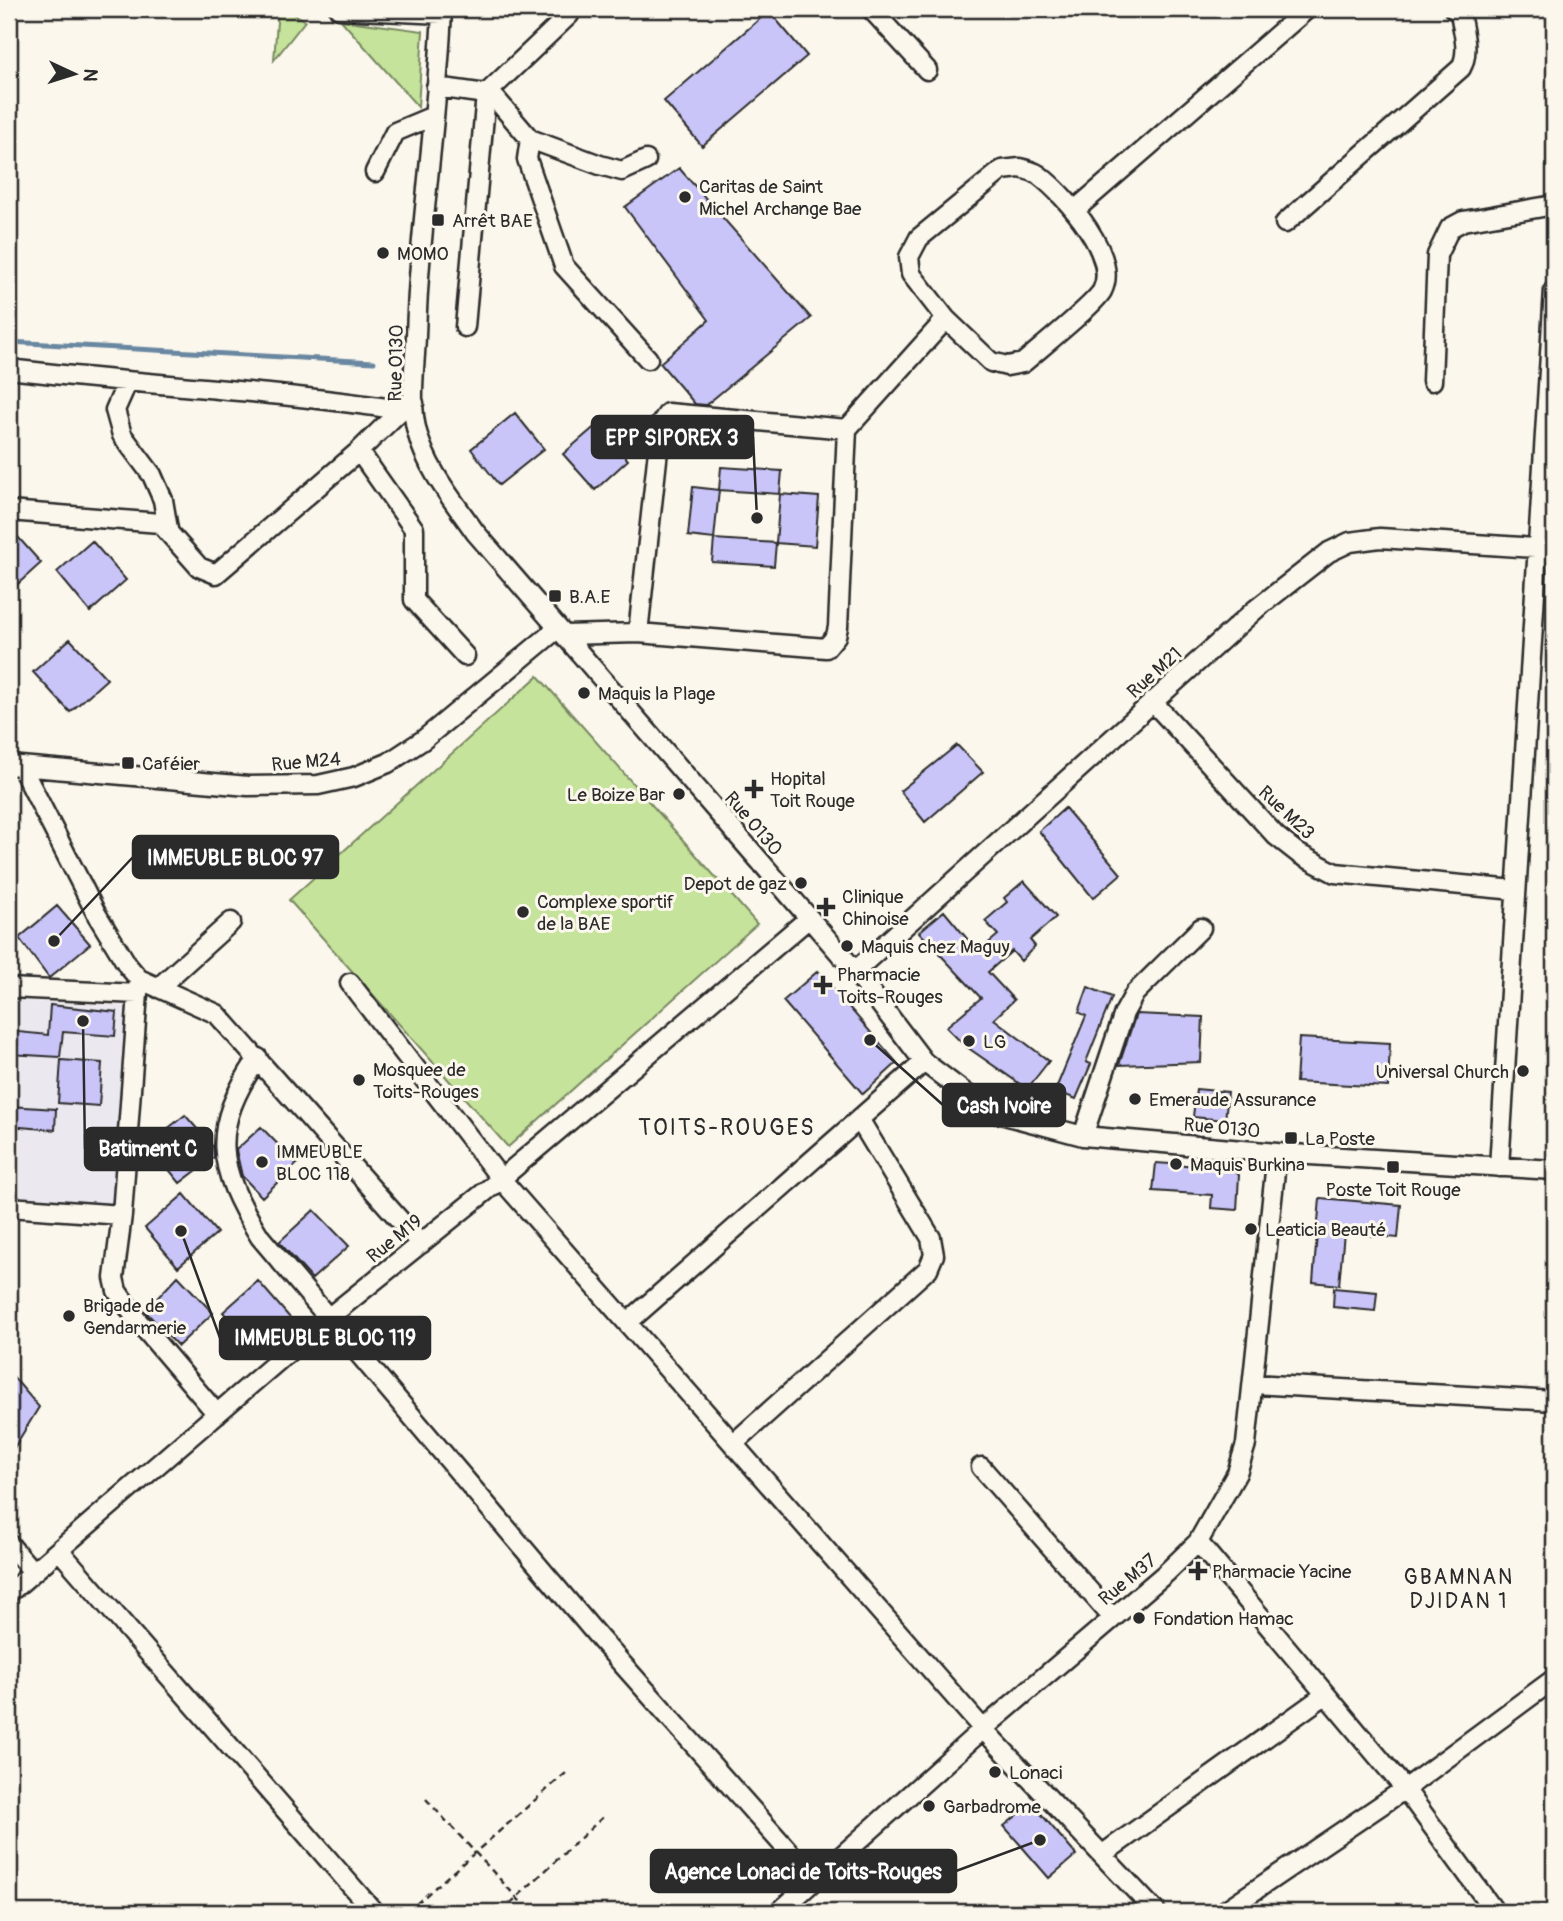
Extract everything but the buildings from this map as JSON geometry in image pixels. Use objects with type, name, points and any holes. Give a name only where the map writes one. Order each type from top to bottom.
[{"type":"street","points":[[338,9],[442,12]]},
{"type":"street","points":[[871,9],[927,70]]},
{"type":"street","points":[[1075,210],[1307,9]]},
{"type":"street","points":[[1285,223],[1461,68],[1466,60],[1466,47],[1460,13],[1454,9]]},
{"type":"street","name":"Rue O130","points":[[442,12],[408,406],[433,472],[475,532],[855,971],[924,1062],[989,1111],[1083,1136],[1277,1153],[1554,1170]]},
{"type":"street","points":[[465,327],[486,94],[569,15]]},
{"type":"street","points":[[436,87],[486,94],[496,99],[530,139],[622,171],[646,160]]},
{"type":"street","points":[[375,172],[396,132],[433,116]]},
{"type":"street","points":[[530,139],[527,159],[564,266],[648,359]]},
{"type":"street","points":[[1020,168],[1038,174],[1075,210],[1106,261],[1107,276],[1101,293],[1023,363],[1007,366],[991,362],[946,319],[911,274],[909,257],[919,238],[1002,170],[1020,168]]},
{"type":"street","points":[[1432,381],[1437,255],[1450,228],[1463,222],[1554,205]]},
{"type":"street","points":[[1499,1167],[1554,290]]},
{"type":"street","points":[[561,632],[638,632],[826,648],[836,636],[838,626],[847,429],[946,319]]},
{"type":"street","points":[[9,369],[127,383],[408,406]]},
{"type":"street","points":[[127,383],[115,410],[122,435],[152,475],[163,500],[168,529]]},
{"type":"street","points":[[9,511],[160,523],[199,567],[216,574],[408,406]]},
{"type":"street","points":[[638,632],[663,416],[668,413],[847,429]]},
{"type":"street","points":[[359,451],[414,529],[414,600],[465,656]]},
{"type":"street","name":"Rue M21","points":[[855,971],[1256,609],[1329,552],[1350,541],[1380,538],[1536,548]]},
{"type":"street","name":"Rue M24","points":[[15,765],[248,786],[318,785],[354,777],[388,763],[423,740],[561,632]]},
{"type":"street","name":"Rue M23","points":[[1152,701],[1276,836],[1300,854],[1335,873],[1515,890]]},
{"type":"street","points":[[15,765],[138,986],[122,1215],[114,1278],[117,1291],[137,1320],[217,1414]]},
{"type":"street","name":"Rue M19","points":[[9,1593],[328,1318],[501,1179],[808,919]]},
{"type":"street","points":[[158,988],[231,922]]},
{"type":"street","points":[[1083,1136],[1124,1013],[1135,993],[1201,928]]},
{"type":"street","points":[[350,983],[501,1179],[983,1730],[1156,1912]]},
{"type":"street","points":[[9,988],[158,988],[217,1014],[421,1244]]},
{"type":"street","points":[[258,1058],[240,1085],[224,1127],[227,1169],[260,1237],[601,1640],[815,1881]]},
{"type":"street","points":[[627,1323],[924,1062]]},
{"type":"street","points":[[733,1444],[928,1269],[934,1255],[931,1238],[859,1119]]},
{"type":"street","name":"Rue M37","points":[[779,1912],[983,1730],[1167,1573],[1198,1542],[1237,1473],[1247,1444],[1277,1153]]},
{"type":"street","points":[[9,1207],[122,1215]]},
{"type":"street","points":[[1253,1384],[1554,1401]]},
{"type":"street","points":[[981,1467],[1113,1618]]},
{"type":"street","points":[[1198,1542],[1405,1789],[1496,1912]]},
{"type":"street","points":[[9,1544],[33,1572]]},
{"type":"street","points":[[59,1550],[374,1912]]},
{"type":"street","points":[[1223,1912],[1405,1789],[1554,1679]]},
{"type":"street","points":[[1103,1854],[1325,1695]]},
{"type":"path","points":[[407,1912],[566,1773]]},
{"type":"path","points":[[426,1799],[530,1912]]},
{"type":"path","points":[[501,1912],[604,1816]]},
{"type":"shaded area","points":[[9,1000],[130,1006],[114,1211],[9,1205]]},
{"type":"green space","points":[[278,9],[287,9],[305,21],[274,60]]},
{"type":"green space","points":[[341,20],[423,31],[418,107]]},
{"type":"green space","name":"Complexe sportif de la BAE","points":[[538,676],[757,924],[508,1147],[289,900]]},
{"type":"waterway","points":[[9,342],[374,362]]},
{"type":"place","name":"Caritas de Saint Michel Archange Bae","points":[[685,197]]},
{"type":"place","name":"Arrêt BAE","points":[[438,220]]},
{"type":"place","name":"MOMO","points":[[383,253]]},
{"type":"place","name":"EPP SIPOREX 3","points":[[757,518]]},
{"type":"place","name":"B.A.E","points":[[555,596]]},
{"type":"place","name":"Maquis la Plage","points":[[584,693]]},
{"type":"place","name":"Caféier","points":[[128,763]]},
{"type":"place","name":"Hopital Toit Rouge","points":[[754,789]]},
{"type":"place","name":"Le Boize Bar","points":[[679,794]]},
{"type":"place","name":"Depot de gaz","points":[[801,883]]},
{"type":"place","name":"Clinique Chinoise","points":[[826,907]]},
{"type":"place","name":"Complexe sportif de la BAE","points":[[523,912]]},
{"type":"place","name":"IMMEUBLE BLOC 97","points":[[54,941]]},
{"type":"place","name":"Maquis chez Maguy","points":[[847,946]]},
{"type":"place","name":"Pharmacie Toits-Rouges","points":[[823,985]]},
{"type":"place","name":"Batiment C","points":[[83,1021]]},
{"type":"place","name":"Cash Ivoire","points":[[870,1040]]},
{"type":"place","name":"LG","points":[[969,1041]]},
{"type":"place","name":"Universal Church","points":[[1523,1071]]},
{"type":"place","name":"Mosquee de Toits-Rouges","points":[[359,1080]]},
{"type":"place","name":"Emeraude Assurance","points":[[1135,1099]]},
{"type":"place","name":"La Poste","points":[[1291,1138]]},
{"type":"place","name":"IMMEUBLE BLOC 118","points":[[262,1162]]},
{"type":"place","name":"Maquis Burkina","points":[[1176,1164]]},
{"type":"place","name":"Poste Toit Rouge","points":[[1393,1167]]},
{"type":"place","name":"Leaticia Beauté","points":[[1251,1229]]},
{"type":"place","name":"IMMEUBLE BLOC 119","points":[[181,1231]]},
{"type":"place","name":"Brigade de Gendarmerie","points":[[69,1316]]},
{"type":"place","name":"Pharmacie Yacine","points":[[1198,1571]]},
{"type":"place","name":"Fondation Hamac","points":[[1139,1618]]},
{"type":"place","name":"Lonaci","points":[[995,1772]]},
{"type":"place","name":"Garbadrome","points":[[929,1806]]},
{"type":"place","name":"Agence Lonaci de Toits-Rouges","points":[[1040,1840]]},
{"type":"district","name":"TOITS-ROUGES","points":[[727,1127]]},
{"type":"district","name":"GBAMNAN DJIDAN 1","points":[[1459,1589]]}]
